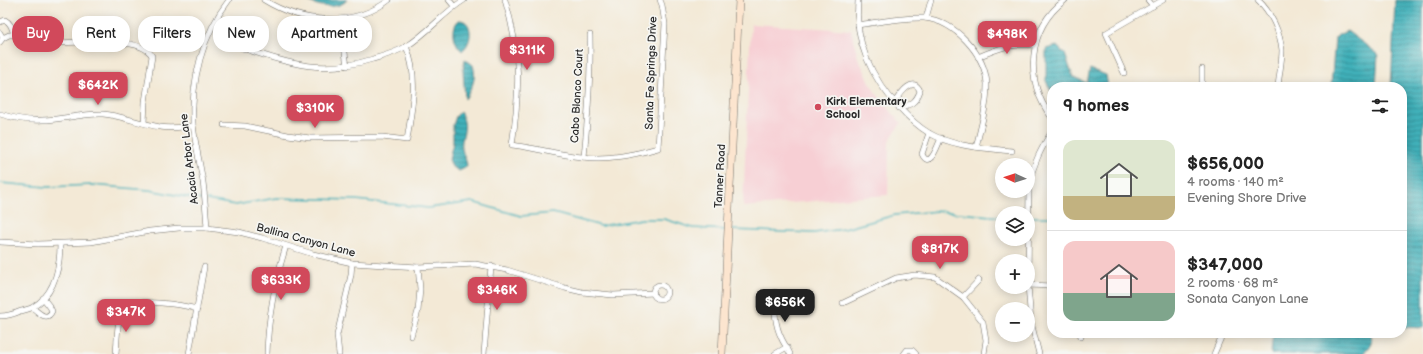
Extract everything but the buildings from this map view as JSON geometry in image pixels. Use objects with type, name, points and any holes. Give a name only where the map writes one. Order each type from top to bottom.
[{"type":"main road","name":"Tanner Road","points":[[722,354],[739,0]]},
{"type":"street","name":"Acacia Arbor Lane","points":[[207,228],[203,184],[194,126],[193,99],[197,70],[208,36],[217,18],[229,0]]},
{"type":"street","points":[[264,0],[286,12],[300,16]]},
{"type":"street","points":[[356,16],[389,0]]},
{"type":"street","points":[[449,0],[454,6]]},
{"type":"street","points":[[254,52],[285,62],[306,66],[326,68],[346,66],[385,56],[406,46],[423,34],[454,6],[464,0]]},
{"type":"street","points":[[505,0],[511,18],[516,42],[518,66],[519,92],[512,145],[584,157]]},
{"type":"street","name":"Santa Fe Springs Drive","points":[[584,157],[609,158],[632,156],[658,148],[665,24],[660,0]]},
{"type":"street","points":[[858,0],[858,24],[865,55],[871,70],[883,90],[913,122],[929,133],[941,138],[976,147],[1012,151]]},
{"type":"street","points":[[926,18],[931,0]]},
{"type":"street","points":[[1047,111],[1043,105],[1034,79],[1033,64],[1035,45],[1047,17],[1064,0]]},
{"type":"street","points":[[1148,0],[1153,6]]},
{"type":"street","points":[[1124,73],[1106,34],[1163,0]]},
{"type":"street","points":[[1258,0],[1275,23],[1280,41],[1281,62],[1279,82]]},
{"type":"street","points":[[858,24],[900,19],[926,18],[953,29],[969,43],[978,57],[986,83],[984,115],[976,147]]},
{"type":"street","points":[[2,21],[11,25],[11,35]]},
{"type":"street","points":[[0,33],[2,40],[11,35],[34,42],[45,43],[82,41],[119,43],[143,48],[150,52],[152,56],[145,102],[144,123]]},
{"type":"street","name":"Cabo Blanco Court","points":[[584,157],[589,108],[590,35]]},
{"type":"street","points":[[978,57],[1010,45],[1035,45]]},
{"type":"street","points":[[224,125],[245,126],[310,138],[369,137],[407,140],[414,83],[413,66],[406,46]]},
{"type":"street","points":[[344,52],[346,66]]},
{"type":"street","points":[[1202,69],[1202,82]]},
{"type":"street","points":[[894,103],[905,89],[911,85],[918,87],[920,91],[915,102],[899,108]]},
{"type":"street","points":[[0,114],[24,119],[44,120],[90,114],[104,114],[160,127],[174,128],[194,126]]},
{"type":"street","points":[[929,133],[922,154],[923,158],[930,159],[933,156],[941,138]]},
{"type":"street","points":[[1028,254],[1029,185],[1031,172],[1036,158],[1047,139]]},
{"type":"street","name":"Ballina Canyon Lane","points":[[0,242],[38,244],[91,242],[150,230],[207,228],[238,232],[331,259],[352,263],[418,267],[462,264],[492,266],[582,292],[613,295],[654,293]]},
{"type":"street","points":[[0,316],[8,316],[33,308],[43,298],[56,277],[60,263],[60,244]]},
{"type":"street","points":[[267,354],[267,336],[275,288],[286,246]]},
{"type":"street","points":[[339,354],[337,335],[351,275],[352,263]]},
{"type":"street","points":[[484,354],[492,266]]},
{"type":"street","points":[[188,354],[204,267]]},
{"type":"street","points":[[411,336],[418,312],[420,289],[418,267]]},
{"type":"street","points":[[843,303],[896,278],[915,275],[935,277],[963,297],[983,322],[986,340],[984,354]]},
{"type":"street","points":[[963,297],[978,280]]},
{"type":"street","points":[[1035,285],[1047,286]]},
{"type":"street","points":[[775,292],[774,307],[776,322],[781,337],[790,354]]},
{"type":"street","points":[[1029,294],[1031,322],[1038,354]]},
{"type":"street","points":[[33,308],[42,316],[46,317],[51,314],[52,311],[50,307],[43,298]]},
{"type":"street","points":[[116,354],[118,328],[123,307],[127,305],[158,302],[177,304],[196,309]]},
{"type":"street","points":[[1214,354],[1221,338]]},
{"type":"street","points":[[775,354],[787,347]]},
{"type":"street","points":[[904,354],[906,350],[912,350],[916,354]]},
{"type":"shaded area","name":"Kirk Elementary School","points":[[751,24],[851,30],[858,58],[875,92],[901,123],[889,141],[888,195],[743,207]]},
{"type":"water","points":[[306,0],[347,0],[338,5],[321,6]]},
{"type":"water","points":[[1395,0],[1423,0],[1423,328],[1407,327],[1407,82],[1391,82]]},
{"type":"water","points":[[459,20],[466,22],[470,28],[468,44],[462,51],[459,48],[454,36],[456,23]]},
{"type":"water","points":[[1347,31],[1378,54],[1376,82],[1331,82],[1335,38]]},
{"type":"water","points":[[1057,46],[1065,54],[1073,77],[1085,82],[1047,83],[1046,49]]},
{"type":"water","points":[[465,59],[473,65],[474,79],[472,87],[465,99],[463,70]]},
{"type":"water","points":[[1090,69],[1106,75],[1107,82],[1087,82]]},
{"type":"water","points":[[460,112],[464,123],[462,149],[467,165],[459,171],[452,167],[449,159],[453,143],[453,125],[456,116]]},
{"type":"water","points":[[1273,338],[1372,339],[1363,354],[1271,354]]},
{"type":"waterway","points":[[0,183],[47,187],[92,185],[149,190],[203,200]]},
{"type":"waterway","points":[[207,200],[236,205],[276,198],[356,200],[428,208],[472,202],[521,216],[553,213],[601,226],[641,219],[664,219],[693,228],[727,230]]},
{"type":"waterway","points":[[730,230],[814,233],[844,229],[895,215],[938,211],[995,216]]},
{"type":"waterway","points":[[1035,217],[1047,217]]},
{"type":"place","name":"Kirk Elementary School","points":[[818,107]]}]
